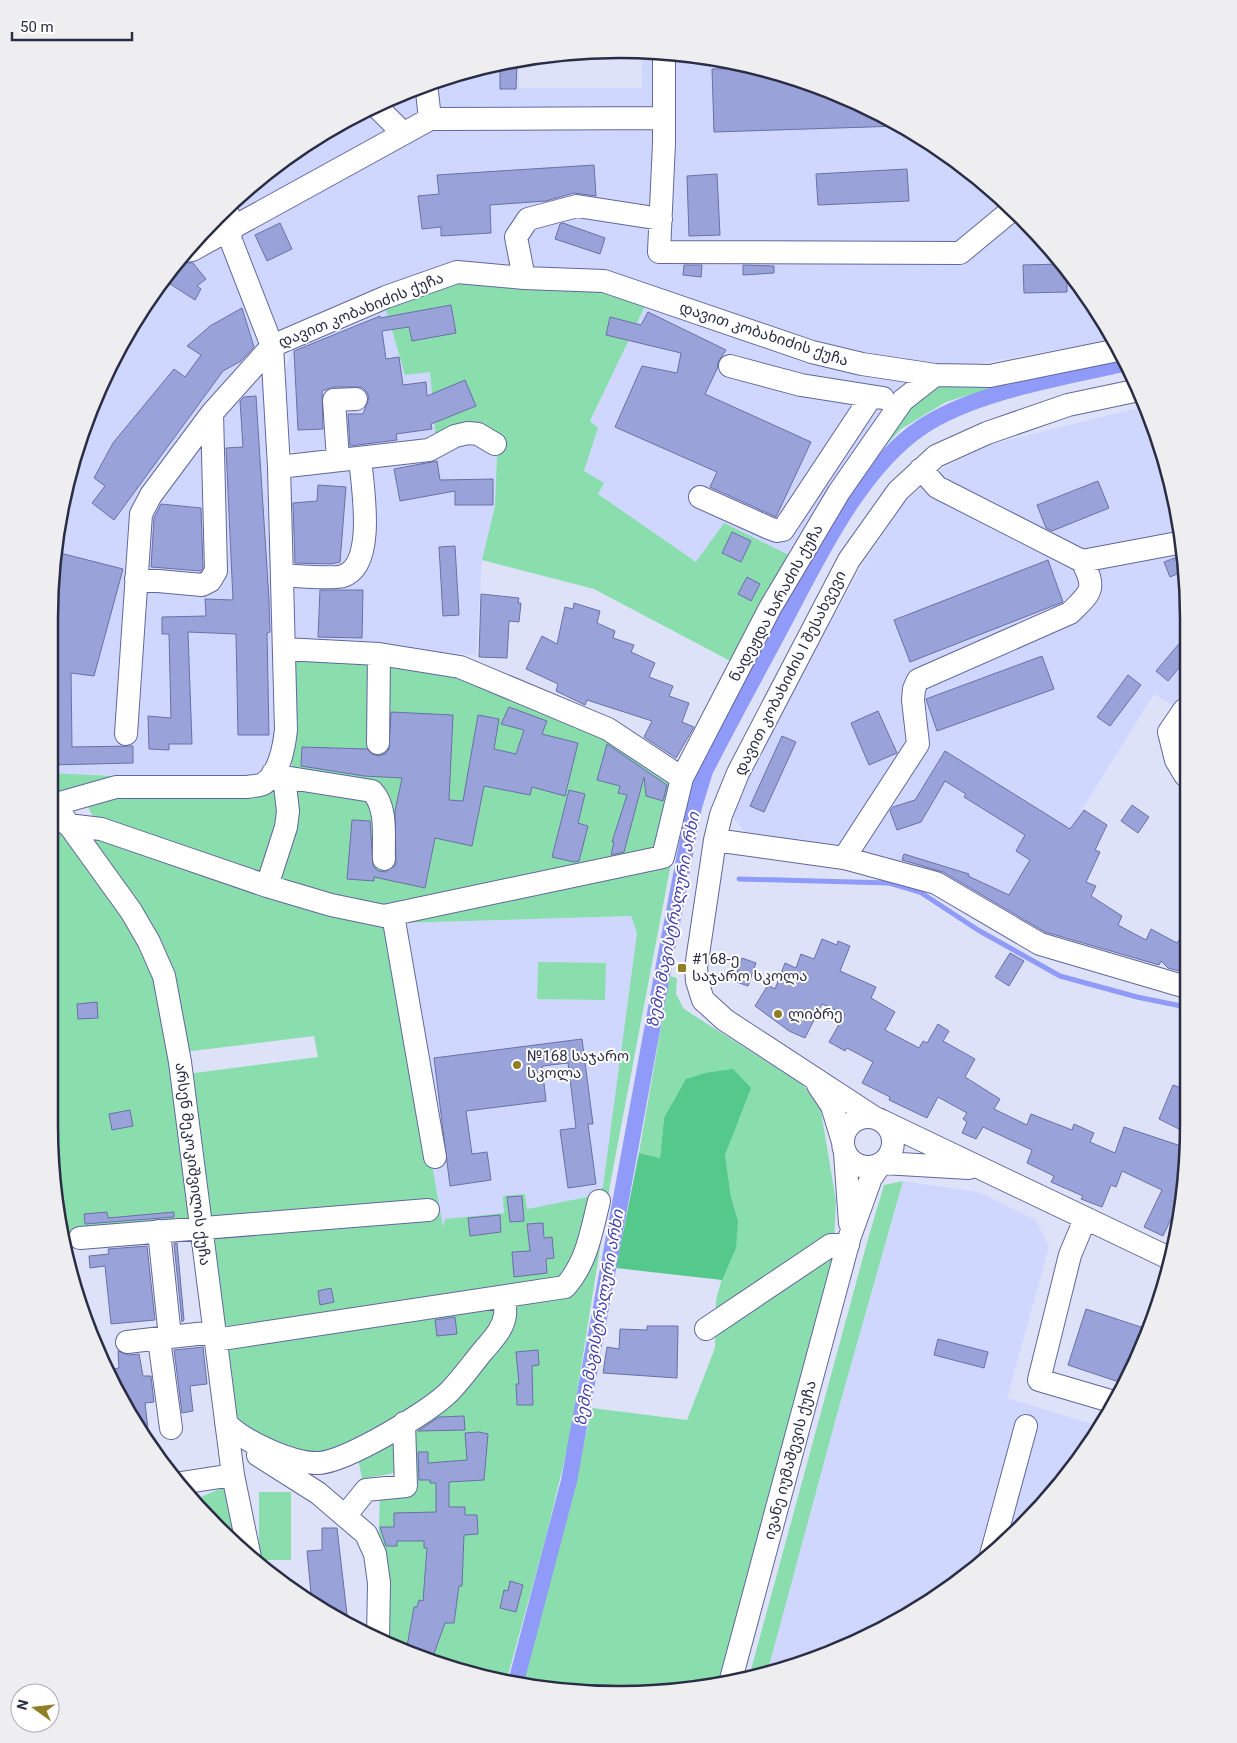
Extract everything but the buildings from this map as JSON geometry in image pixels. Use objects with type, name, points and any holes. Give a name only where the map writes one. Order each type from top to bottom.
[{"type":"street","points":[[664,60],[664,118],[659,252],[960,253],[1007,214]]},
{"type":"street","points":[[427,91],[430,119]]},
{"type":"street","points":[[381,110],[404,133]]},
{"type":"street","points":[[212,232],[229,218],[430,119],[664,118]]},
{"type":"street","points":[[524,278],[516,237],[528,219],[577,206],[661,219]]},
{"type":"street","points":[[126,734],[140,514],[151,495],[212,413],[272,346],[230,238],[229,218]]},
{"type":"street","name":"დავით კობახიძის ქუჩა","points":[[279,775],[286,730],[279,466],[272,346],[386,297],[457,272],[524,278],[604,281],[812,352],[862,364],[935,375],[990,376],[1111,351]]},
{"type":"street","points":[[730,366],[801,385],[871,397],[903,400]]},
{"type":"street","name":"ნადეჟდა ხარაძის ქუჩა","points":[[394,915],[664,858],[682,778],[775,600],[839,492],[903,400],[935,375]]},
{"type":"street","name":"დავით კობახიძის I შესახვევი","points":[[1132,392],[1068,405],[987,432],[936,456],[898,491],[849,560],[728,794],[715,840],[696,968],[699,991],[703,1000],[725,1020],[810,1077],[879,1120],[1164,1256]]},
{"type":"street","points":[[700,497],[769,528],[777,531],[783,530],[871,397]]},
{"type":"street","points":[[338,460],[334,400],[356,399]]},
{"type":"street","points":[[136,579],[202,585],[210,581],[216,571],[212,413]]},
{"type":"street","points":[[279,466],[429,450],[455,436],[468,433],[478,434],[495,444]]},
{"type":"street","points":[[282,575],[344,576],[354,568],[362,554],[366,532],[360,458]]},
{"type":"street","points":[[844,858],[918,744],[913,700],[918,680],[1070,613],[1088,595],[1091,579],[1082,561],[937,487],[921,470]]},
{"type":"street","points":[[1082,561],[1175,544]]},
{"type":"street","points":[[284,649],[379,654],[460,667],[608,729],[682,778]]},
{"type":"street","points":[[378,743],[379,654]]},
{"type":"street","points":[[1180,716],[1169,732],[1176,760],[1180,766]]},
{"type":"street","points":[[58,803],[116,787],[248,787],[263,784],[279,775],[372,790],[378,797],[383,813],[384,860]]},
{"type":"street","points":[[267,886],[286,826],[288,812],[279,775]]},
{"type":"street","name":"არსენ მეკოკიშვილის ქუჩა","points":[[58,813],[131,911],[149,942],[164,976],[180,1062],[233,1475],[247,1544]]},
{"type":"street","points":[[68,825],[101,829],[267,886],[331,905],[384,916],[394,915],[434,1157]]},
{"type":"street","points":[[715,840],[844,858],[936,883],[1040,944],[1180,985]]},
{"type":"street","name":"დავით კობახიძის I შესახვევი","points":[[810,1077],[832,1106],[844,1148]]},
{"type":"street","points":[[881,1164],[892,1150],[892,1134],[879,1120],[867,1117],[853,1122],[848,1128],[844,1148],[854,1163],[860,1166],[873,1167],[881,1164],[977,1168]]},
{"type":"street","name":"ივანე იუმაშევის ქუჩა","points":[[844,1148],[849,1241]]},
{"type":"street","name":"ივანე იუმაშევის ქუჩა","points":[[732,1674],[849,1241],[871,1178],[881,1164]]},
{"type":"street","points":[[128,1342],[215,1336],[565,1287],[576,1274],[585,1257],[599,1201]]},
{"type":"street","points":[[80,1238],[428,1210]]},
{"type":"street","points":[[1085,1219],[1070,1254],[1039,1380],[1107,1400]]},
{"type":"street","points":[[159,1231],[171,1428]]},
{"type":"street","points":[[706,1329],[831,1245],[849,1241]]},
{"type":"street","points":[[227,1430],[235,1432],[263,1447],[302,1461],[320,1463],[383,1438],[448,1393],[499,1331],[505,1315],[503,1297]]},
{"type":"street","points":[[346,1516],[366,1490],[406,1486],[404,1423]]},
{"type":"street","points":[[995,1539],[1026,1426]]},
{"type":"street","points":[[227,1430],[318,1493],[366,1534],[375,1554],[379,1583],[378,1632]]},
{"type":"street","points":[[187,1482],[233,1475]]},
{"type":"shaded area","points":[[641,59],[692,62],[728,68],[799,87],[867,115],[930,152],[960,173],[1015,222],[1064,277],[1106,341],[955,368],[855,356],[614,278],[438,267],[279,331],[262,355],[275,587],[277,746],[267,768],[254,780],[58,773],[59,582],[62,545],[68,509],[87,438],[115,370],[152,307],[173,277],[222,222],[277,173],[338,133],[370,115],[404,100],[438,87],[519,66],[519,88],[642,88]]},
{"type":"shaded area","points":[[647,302],[921,380],[793,557],[696,563],[598,494],[584,471],[598,428],[590,421]]},
{"type":"shaded area","points":[[385,306],[430,372],[436,442],[301,457],[291,450],[285,370],[293,346]]},
{"type":"shaded area","points":[[1138,408],[1150,438],[1169,509],[1175,545],[1180,618],[1180,707],[1179,709],[1154,694],[1013,920],[746,833],[732,817],[748,771],[864,562],[904,503],[945,467],[987,445]]},
{"type":"shaded area","points":[[468,439],[497,454],[495,506],[482,560],[476,655],[306,643],[293,636],[287,475]]},
{"type":"shaded area","name":"№168 საჯარო სკოლა","points":[[631,916],[637,933],[603,1186],[597,1195],[527,1209],[504,1196],[505,1213],[445,1219],[443,1229],[393,943],[383,928],[402,923]]},
{"type":"shaded area","points":[[903,1181],[978,1192],[1036,1220],[1049,1247],[1007,1398],[1092,1424],[1064,1466],[1040,1494],[1015,1521],[960,1570],[930,1591],[867,1628],[799,1656],[770,1664]]},
{"type":"green space","points":[[461,282],[597,289],[647,302],[590,421],[598,428],[584,471],[604,483],[598,494],[696,562],[724,523],[793,557],[736,664],[594,589],[482,560],[495,506],[497,454],[505,446],[436,442],[430,372],[405,375],[385,306]]},
{"type":"green space","points":[[1027,377],[946,402],[901,429],[853,482],[923,391],[941,385]]},
{"type":"green space","points":[[290,656],[373,659],[477,681],[599,731],[667,776],[674,786],[663,851],[383,913],[277,877],[293,823]]},
{"type":"green space","points":[[58,773],[115,776],[58,793]]},
{"type":"green space","points":[[273,791],[280,805],[265,870],[253,877],[114,827],[92,815],[88,807],[105,794],[236,799],[258,797]]},
{"type":"green space","points":[[58,824],[148,952],[157,976],[197,1223],[68,1235],[62,1198],[58,1125]]},
{"type":"green space","points":[[96,837],[246,891],[383,928],[393,943],[443,1227],[445,1219],[504,1213],[503,1196],[525,1194],[527,1209],[597,1195],[603,1186],[637,933],[631,916],[402,923],[672,858],[610,1185],[570,1437],[547,1533],[508,1675],[438,1656],[383,1634],[378,1552],[380,1495],[414,1495],[411,1420],[513,1304],[569,1277],[229,1327],[222,1321],[187,1074],[318,1057],[314,1036],[184,1052],[172,967],[160,939],[93,848]]},
{"type":"green space","points":[[538,962],[606,963],[605,1000],[537,999]]},
{"type":"green space","points":[[670,976],[677,978],[676,994],[684,1009],[803,1085],[821,1111],[836,1201],[833,1261],[721,1676],[692,1681],[618,1686],[545,1681],[525,1678],[568,1515],[592,1408],[687,1420],[715,1348],[716,1300],[738,1221],[731,1197],[725,1155],[731,1138],[664,1118],[660,1158],[639,1153]]},
{"type":"green space","points":[[733,1069],[751,1088],[725,1155],[731,1197],[738,1221],[736,1248],[722,1280],[616,1268],[639,1153],[660,1158],[664,1118],[686,1079],[705,1073]]},
{"type":"green space","points":[[903,1181],[770,1664],[751,1669],[868,1239],[884,1185]]},
{"type":"green space","points":[[494,1303],[500,1320],[441,1393],[346,1448],[309,1453],[259,1434],[243,1424],[235,1413],[226,1344]]},
{"type":"green space","points":[[393,1444],[394,1473],[362,1479],[358,1458],[362,1454]]},
{"type":"green space","points":[[231,1484],[240,1538],[222,1521],[200,1497]]},
{"type":"green space","points":[[259,1492],[291,1492],[291,1560],[265,1560],[259,1555]]},
{"type":"waterway","name":"ზემო მაგისტრალური არხი","points":[[517,1676],[569,1481],[694,807],[705,771],[810,572],[842,517],[879,466],[900,445],[922,427],[968,404],[1021,387],[1119,365]]},
{"type":"waterway","points":[[739,879],[889,883],[920,892],[978,930],[1060,976],[1137,997],[1180,1006]]},
{"type":"place","name":"#168-ე საჯარო სკოლა","points":[[682,968]]},
{"type":"place","name":"ლიბრე","points":[[778,1014]]},
{"type":"place","name":"№168 საჯარო სკოლა","points":[[517,1065]]}]
